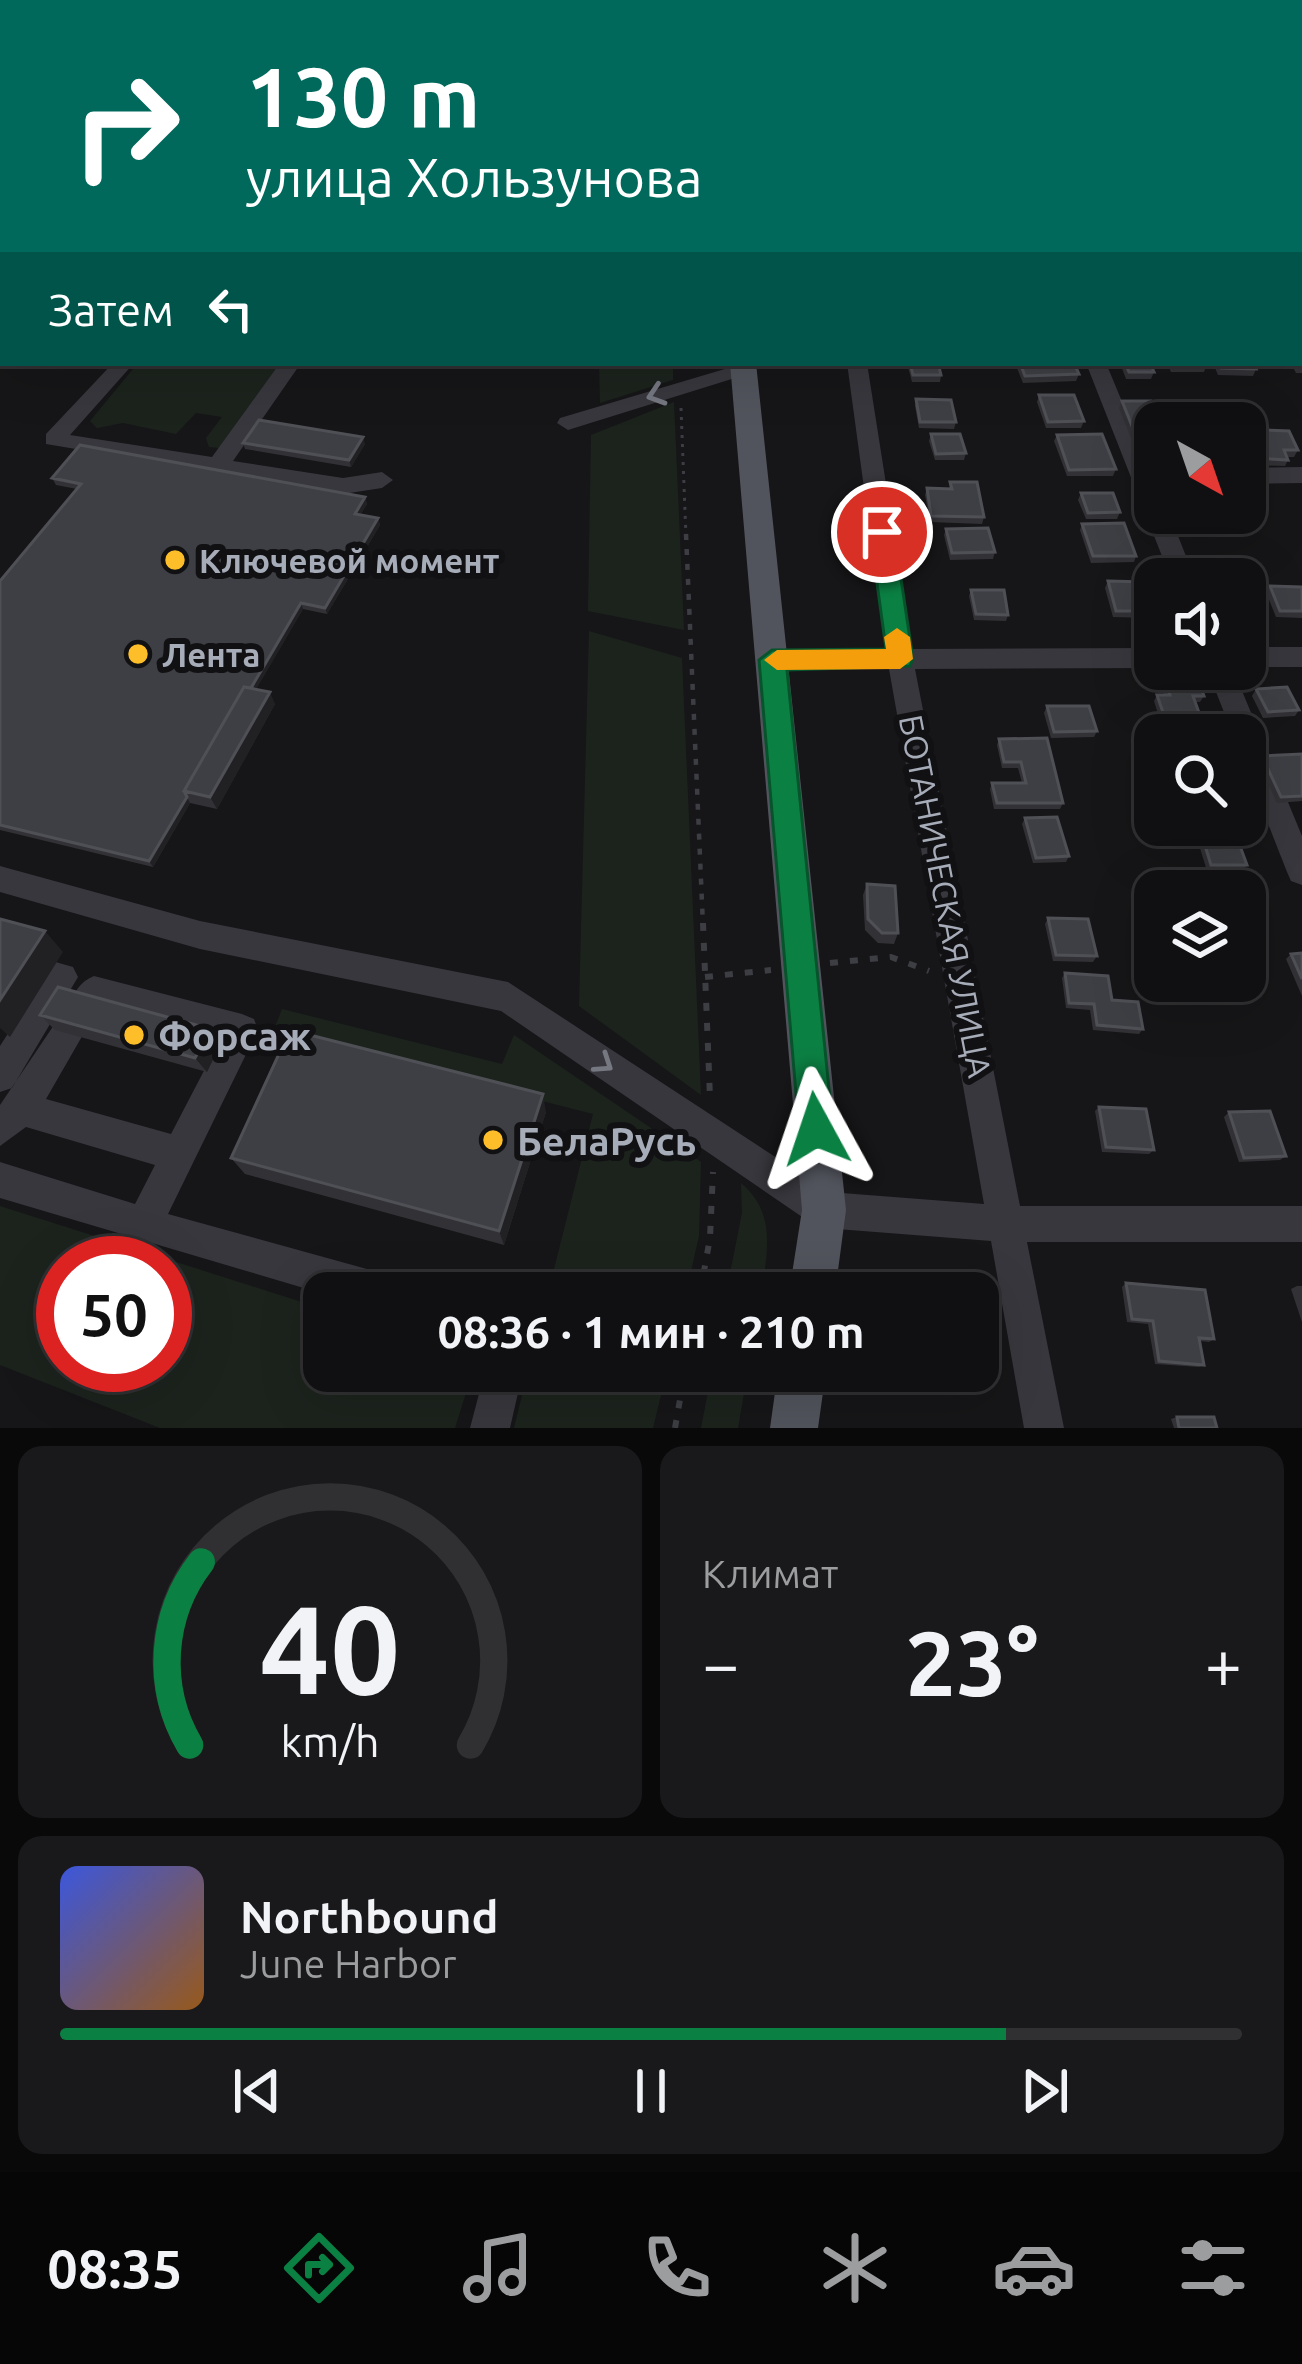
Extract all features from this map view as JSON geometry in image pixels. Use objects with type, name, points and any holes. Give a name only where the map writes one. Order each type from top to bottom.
[{"type":"main road","points":[[744,366],[824,1210],[815,1272]]},
{"type":"main road","points":[[794,1428],[799,1392]]},
{"type":"street","points":[[121,366],[54,439],[343,486],[382,480]]},
{"type":"street","points":[[218,466],[289,366]]},
{"type":"street","points":[[568,423],[744,366]]},
{"type":"street","name":"БОТАНИЧЕСКАЯ УЛИЦА","points":[[857,366],[900,659],[1044,1428]]},
{"type":"street","points":[[1097,366],[1134,446]]},
{"type":"street","points":[[1266,476],[1302,475]]},
{"type":"street","points":[[1266,657],[1302,657]]},
{"type":"street","points":[[772,660],[1134,658]]},
{"type":"street","points":[[1228,690],[1302,872]]},
{"type":"street","points":[[0,879],[200,935],[508,998],[824,1210],[1009,1224],[1302,1224]]},
{"type":"street","points":[[0,960],[62,977],[0,1076]]},
{"type":"street","points":[[144,1225],[242,1030],[94,991],[11,1119],[179,1154]]},
{"type":"street","points":[[0,1180],[311,1272]]},
{"type":"street","points":[[490,1428],[499,1392]]},
{"type":"path","points":[[681,396],[710,1112]]},
{"type":"path","points":[[704,1272],[712,1172]]},
{"type":"path","points":[[675,1428],[681,1392]]},
{"type":"shaded area","points":[[136,366],[279,366],[220,448],[209,447],[206,438],[222,417],[196,413],[176,434],[123,423],[97,428],[90,421]]},
{"type":"shaded area","points":[[599,366],[673,366],[673,380],[600,403]]},
{"type":"shaded area","points":[[674,402],[684,630],[588,611],[591,435]]},
{"type":"shaded area","points":[[589,631],[682,658],[701,1095],[579,1006]]},
{"type":"shaded area","points":[[282,1009],[502,1064],[514,1035],[701,1162],[699,1236],[691,1272],[553,1272],[593,1114],[273,1032]]},
{"type":"shaded area","points":[[741,1183],[765,1220],[764,1272],[730,1272],[742,1213]]},
{"type":"shaded area","points":[[0,1206],[94,1236],[36,1236],[36,1379],[0,1365]]},
{"type":"shaded area","points":[[192,1267],[303,1302],[303,1392],[466,1392],[455,1428],[160,1428],[69,1392],[192,1392]]},
{"type":"shaded area","points":[[523,1392],[662,1392],[653,1428],[514,1428]]},
{"type":"shaded area","points":[[708,1392],[744,1392],[738,1428],[701,1428]]},
{"type":"building","points":[[911,366],[939,366],[941,375],[913,375]]},
{"type":"building","points":[[1021,366],[1075,366],[1079,374],[1025,376]]},
{"type":"building","points":[[1126,366],[1151,366],[1154,372],[1129,372]]},
{"type":"building","points":[[1039,395],[1074,395],[1084,421],[1048,422]]},
{"type":"building","points":[[916,399],[951,400],[956,422],[920,422]]},
{"type":"building","points":[[1122,401],[1151,401],[1134,402],[1134,431]]},
{"type":"building","points":[[259,420],[363,437],[349,460],[243,443]]},
{"type":"building","points":[[1266,430],[1289,431],[1298,450],[1284,450],[1288,460],[1266,459]]},
{"type":"building","points":[[931,434],[960,434],[966,453],[936,454]]},
{"type":"building","points":[[1102,434],[1116,469],[1069,470],[1057,435]]},
{"type":"building","name":"Лента","points":[[80,445],[365,497],[355,514],[378,518],[325,608],[301,603],[251,688],[244,687],[149,861],[0,825],[0,581],[81,484],[52,478]]},
{"type":"building","points":[[950,482],[977,482],[984,517],[931,516],[927,488],[952,489]]},
{"type":"building","points":[[1081,493],[1113,493],[1120,512],[1088,513]]},
{"type":"building","points":[[1124,523],[1136,556],[1093,556],[1082,524]]},
{"type":"building","points":[[988,528],[995,552],[952,553],[946,529]]},
{"type":"building","points":[[1108,581],[1134,582],[1134,611],[1116,611]]},
{"type":"building","points":[[1270,586],[1302,587],[1302,611],[1280,611]]},
{"type":"building","points":[[971,590],[1004,590],[1008,615],[976,614]]},
{"type":"building","points":[[244,687],[270,692],[210,797],[184,791]]},
{"type":"building","points":[[1287,687],[1299,710],[1268,712],[1257,690]]},
{"type":"building","points":[[1168,690],[1202,690],[1204,696],[1193,696],[1199,714],[1164,714],[1157,695],[1170,695]]},
{"type":"building","points":[[1047,706],[1089,706],[1097,731],[1054,732]]},
{"type":"building","points":[[1047,738],[1063,803],[997,803],[992,783],[1026,783],[1021,762],[1004,762],[999,739]]},
{"type":"building","points":[[1302,754],[1302,796],[1281,797],[1266,756]]},
{"type":"building","points":[[1057,817],[1069,856],[1036,858],[1025,818]]},
{"type":"building","points":[[1205,846],[1240,846],[1247,865],[1211,865]]},
{"type":"building","points":[[867,884],[895,886],[898,933],[882,933],[868,919]]},
{"type":"building","points":[[1048,918],[1088,919],[1097,956],[1056,955]]},
{"type":"building","points":[[0,919],[45,931],[0,1000]]},
{"type":"building","points":[[1302,953],[1302,979],[1291,954]]},
{"type":"building","points":[[1065,973],[1108,976],[1112,1000],[1138,1002],[1143,1029],[1097,1025],[1094,1004],[1069,1003]]},
{"type":"building","points":[[58,987],[211,1029],[195,1058],[40,1015]]},
{"type":"building","points":[[290,1030],[543,1094],[499,1231],[231,1158]]},
{"type":"building","points":[[1099,1107],[1146,1109],[1154,1150],[1106,1147]]},
{"type":"building","points":[[1270,1111],[1286,1156],[1244,1158],[1229,1112]]},
{"type":"building","points":[[1126,1283],[1205,1290],[1214,1339],[1199,1338],[1204,1365],[1159,1361],[1153,1321],[1132,1319]]},
{"type":"building","points":[[1177,1417],[1214,1417],[1217,1428],[1179,1428]]},
{"type":"slow traffic","points":[[777,660],[900,659],[897,637]]},
{"type":"place","name":"Ключевой момент","points":[[175,560]]},
{"type":"place","name":"Лента","points":[[138,654]]},
{"type":"place","name":"Форсаж","points":[[134,1035]]},
{"type":"place","name":"БелаРусь","points":[[493,1140]]},
{"type":"route","points":[[816,1129],[772,660],[900,659],[882,532]]}]
